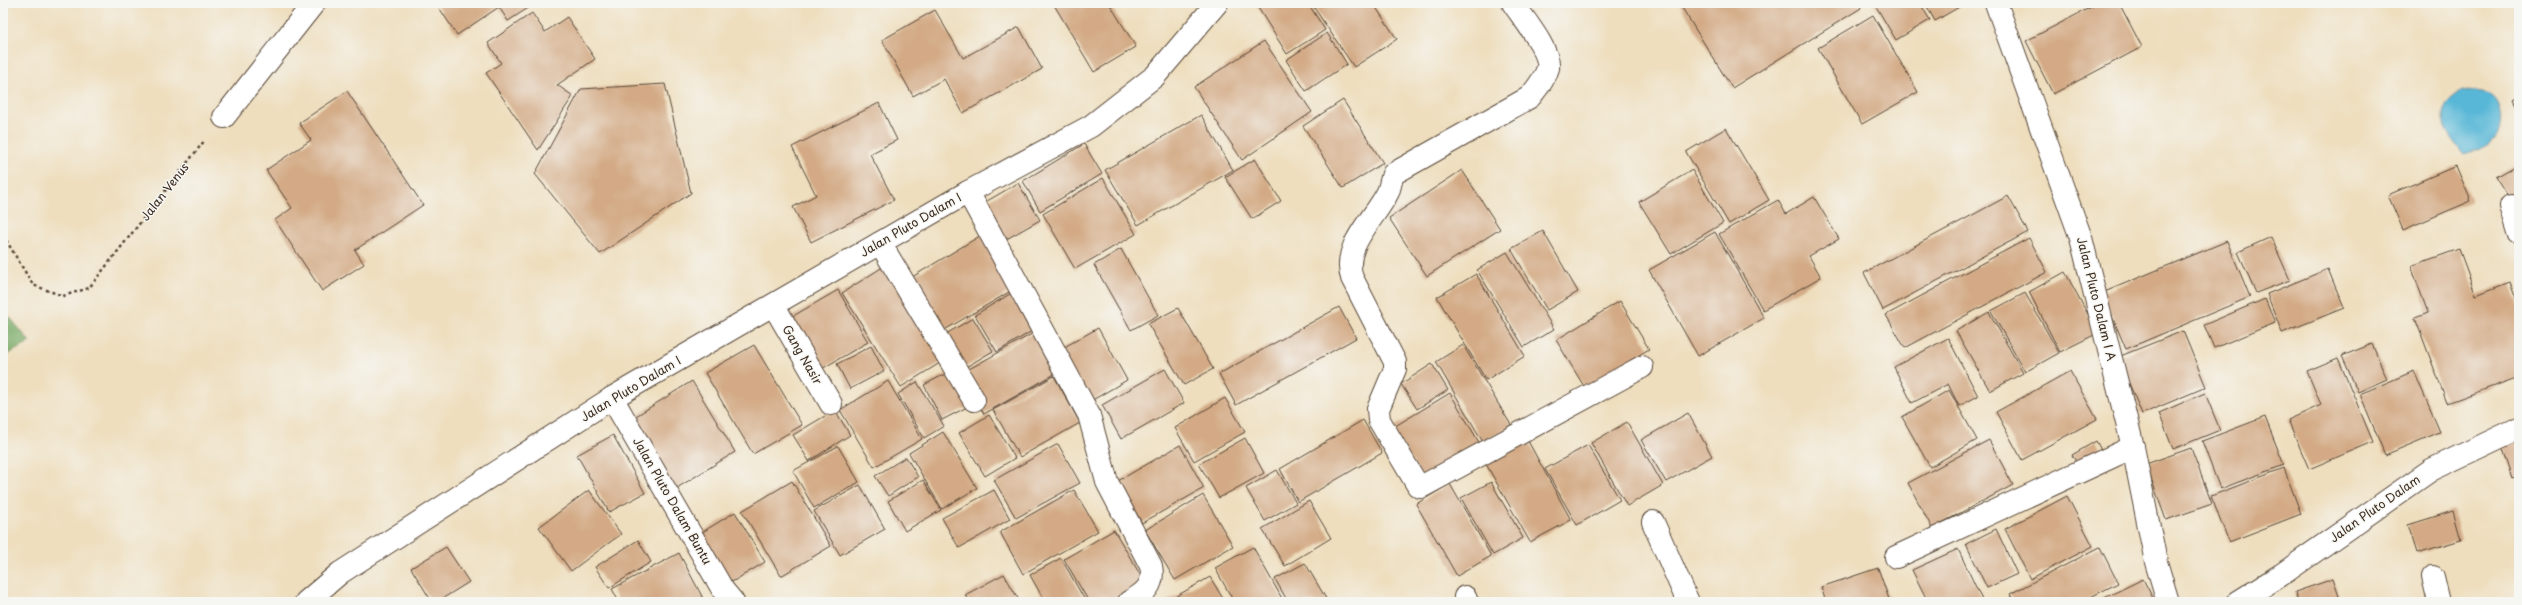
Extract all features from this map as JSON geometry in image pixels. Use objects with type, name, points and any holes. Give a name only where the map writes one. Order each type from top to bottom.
[{"type":"street","points":[[224,116],[314,3]]},
{"type":"street","name":"Jalan Pluto Dalam I","points":[[306,602],[340,572],[612,398],[774,306],[968,192],[1091,126],[1155,76],[1218,3]]},
{"type":"street","points":[[1513,3],[1543,48],[1548,67],[1540,84],[1530,97],[1393,174],[1388,191],[1352,249],[1348,267],[1352,278],[1395,362],[1395,369],[1378,409],[1379,420],[1418,486],[1421,487],[1642,367]]},
{"type":"street","name":"Jalan Pluto Dalam I A","points":[[1996,3],[2081,238],[2133,447],[2156,562],[2168,602]]},
{"type":"street","name":"Jalan Pluto Dalam I","points":[[968,192],[1089,415],[1107,482],[1151,566],[1153,575],[1150,586],[1145,593],[1129,602]]},
{"type":"street","points":[[2511,206],[2519,232]]},
{"type":"street","points":[[880,243],[974,400]]},
{"type":"street","name":"Gang Nasir","points":[[774,306],[831,404]]},
{"type":"street","name":"Jalan Pluto Dalam Buntu","points":[[612,398],[722,590],[733,602]]},
{"type":"street","name":"Jalan Pluto Dalam","points":[[2238,602],[2281,575],[2431,470],[2519,428]]},
{"type":"street","points":[[1896,558],[2133,447]]},
{"type":"street","points":[[1653,522],[1688,602]]},
{"type":"street","points":[[2433,577],[2439,602]]},
{"type":"path","name":"Jalan Venus","points":[[3,235],[33,285],[63,296],[89,288],[224,116]]},
{"type":"green space","points":[[3,309],[30,342],[3,357]]},
{"type":"water","points":[[2462,90],[2484,93],[2493,97],[2497,102],[2500,116],[2499,130],[2493,141],[2484,147],[2464,154],[2447,132],[2443,119],[2443,112],[2447,103]]},
{"type":"building","points":[[78,3],[87,3],[84,7]]},
{"type":"building","points":[[436,3],[531,3],[533,5],[508,21],[499,7],[457,35]]},
{"type":"building","points":[[1053,3],[1109,3],[1136,47],[1094,72]]},
{"type":"building","points":[[1255,3],[1308,3],[1325,30],[1287,54]]},
{"type":"building","points":[[1311,3],[1373,3],[1397,39],[1354,67]]},
{"type":"building","points":[[1679,3],[1858,3],[1861,8],[1732,88]]},
{"type":"building","points":[[1874,3],[1920,3],[1930,20],[1896,40]]},
{"type":"building","points":[[1925,3],[1966,3],[1935,21]]},
{"type":"building","points":[[2099,3],[2119,3],[2142,47],[2053,94],[2026,41]]},
{"type":"building","points":[[935,10],[963,58],[1019,27],[1042,69],[963,113],[944,79],[913,96],[882,40]]},
{"type":"building","points":[[532,13],[545,32],[567,17],[595,59],[557,85],[573,96],[538,150],[486,73],[501,63],[488,43]]},
{"type":"building","points":[[1873,15],[1918,92],[1862,124],[1818,48]]},
{"type":"building","points":[[1327,33],[1347,64],[1306,91],[1286,60]]},
{"type":"building","points":[[1264,41],[1312,112],[1242,160],[1194,87]]},
{"type":"building","points":[[665,84],[691,193],[600,254],[535,174],[581,89]]},
{"type":"building","points":[[347,91],[423,205],[355,250],[364,264],[322,291],[275,220],[292,208],[266,170],[311,140],[299,123]]},
{"type":"building","points":[[2519,96],[2519,109],[2514,99]]},
{"type":"building","points":[[1343,100],[1383,163],[1343,188],[1303,126]]},
{"type":"building","points":[[879,103],[897,140],[870,154],[894,200],[811,242],[793,207],[816,195],[792,147]]},
{"type":"building","points":[[1201,115],[1233,170],[1138,225],[1105,170]]},
{"type":"building","points":[[1726,128],[1769,200],[1729,224],[1686,152]]},
{"type":"building","points":[[1084,144],[1102,174],[1040,211],[1023,181]]},
{"type":"building","points":[[1255,159],[1281,201],[1252,219],[1225,177]]},
{"type":"building","points":[[2519,164],[2519,193],[2510,199],[2496,177]]},
{"type":"building","points":[[2456,166],[2471,201],[2403,230],[2388,195]]},
{"type":"building","points":[[1462,170],[1500,229],[1427,276],[1389,218]]},
{"type":"building","points":[[1692,170],[1723,223],[1671,254],[1639,202]]},
{"type":"building","points":[[1103,178],[1136,234],[1075,269],[1043,214]]},
{"type":"building","points":[[1018,183],[1040,220],[1003,241],[982,204]]},
{"type":"building","points":[[2008,196],[2028,232],[1883,310],[1864,273]]},
{"type":"building","points":[[1814,197],[1839,239],[1809,256],[1821,277],[1763,310],[1719,234],[1778,200],[1786,214]]},
{"type":"building","points":[[1543,231],[1578,292],[1547,310],[1511,249]]},
{"type":"building","points":[[1715,232],[1764,318],[1698,356],[1649,270]]},
{"type":"building","points":[[983,234],[1016,288],[936,335],[904,282]]},
{"type":"building","points":[[2271,237],[2290,280],[2256,293],[2238,252]]},
{"type":"building","points":[[2029,238],[2047,272],[1905,348],[1886,315]]},
{"type":"building","points":[[2227,241],[2250,297],[2126,349],[2102,293]]},
{"type":"building","points":[[1121,249],[1158,315],[1131,330],[1094,265]]},
{"type":"building","points":[[2459,249],[2476,295],[2510,282],[2519,306],[2519,377],[2447,403],[2415,318],[2428,313],[2411,266]]},
{"type":"building","points":[[1507,252],[1554,329],[1524,347],[1477,270]]},
{"type":"building","points":[[889,263],[948,358],[901,387],[842,293]]},
{"type":"building","points":[[2328,269],[2344,308],[2282,333],[2267,294]]},
{"type":"building","points":[[2065,272],[2098,333],[2060,352],[2029,292]]},
{"type":"building","points":[[1476,274],[1525,356],[1486,380],[1437,297]]},
{"type":"building","points":[[838,290],[868,342],[818,371],[788,319]]},
{"type":"building","points":[[1015,291],[1037,328],[997,352],[975,315]]},
{"type":"building","points":[[2025,293],[2059,353],[2025,372],[1991,311]]},
{"type":"building","points":[[2265,299],[2275,323],[2214,348],[2204,325]]},
{"type":"building","points":[[1620,301],[1649,349],[1585,388],[1556,340]]},
{"type":"building","points":[[1339,307],[1356,338],[1236,405],[1219,374]]},
{"type":"building","points":[[1178,308],[1213,369],[1184,385],[1148,324]]},
{"type":"building","points":[[1989,312],[2023,373],[1990,391],[1956,331]]},
{"type":"building","points":[[973,318],[993,351],[959,371],[939,338]]},
{"type":"building","points":[[1098,328],[1127,380],[1089,402],[1059,350]]},
{"type":"building","points":[[1037,331],[1060,371],[984,414],[962,373]]},
{"type":"building","points":[[2183,331],[2206,387],[2142,414],[2118,357]]},
{"type":"building","points":[[1948,338],[1978,396],[1959,406],[1948,384],[1912,403],[1894,367]]},
{"type":"building","points":[[2372,344],[2387,379],[2358,392],[2342,356]]},
{"type":"building","points":[[754,345],[802,425],[753,454],[705,373]]},
{"type":"building","points":[[1463,345],[1511,425],[1483,442],[1436,362]]},
{"type":"building","points":[[871,346],[884,371],[850,389],[837,364]]},
{"type":"building","points":[[2338,358],[2373,442],[2309,469],[2288,420],[2321,405],[2307,371]]},
{"type":"building","points":[[1432,364],[1448,390],[1417,409],[1401,384]]},
{"type":"building","points":[[1165,369],[1184,403],[1121,439],[1102,405]]},
{"type":"building","points":[[951,371],[969,406],[942,420],[924,385]]},
{"type":"building","points":[[2070,371],[2097,419],[2022,460],[1996,412]]},
{"type":"building","points":[[2414,371],[2440,432],[2385,455],[2360,394]]},
{"type":"building","points":[[1054,376],[1080,423],[1020,457],[993,410]]},
{"type":"building","points":[[692,381],[735,452],[672,491],[628,421]]},
{"type":"building","points":[[888,381],[922,439],[874,467],[840,410]]},
{"type":"building","points":[[917,382],[944,426],[924,438],[898,394]]},
{"type":"building","points":[[1949,390],[1977,440],[1930,467],[1902,417]]},
{"type":"building","points":[[1450,393],[1480,444],[1422,478],[1392,428]]},
{"type":"building","points":[[2205,393],[2220,430],[2173,449],[2159,413]]},
{"type":"building","points":[[1225,398],[1245,432],[1194,461],[1175,428]]},
{"type":"building","points":[[835,410],[850,435],[809,461],[793,435]]},
{"type":"building","points":[[1688,413],[1712,456],[1666,482],[1641,440]]},
{"type":"building","points":[[989,415],[1015,458],[985,476],[959,433]]},
{"type":"building","points":[[2265,417],[2284,465],[2220,489],[2202,441]]},
{"type":"building","points":[[1363,420],[1382,453],[1298,502],[1280,469]]},
{"type":"building","points":[[1627,422],[1663,485],[1627,506],[1591,443]]},
{"type":"building","points":[[943,432],[977,488],[942,509],[909,453]]},
{"type":"building","points":[[613,435],[645,493],[609,512],[577,455]]},
{"type":"building","points":[[1245,438],[1264,473],[1219,498],[1199,464]]},
{"type":"building","points":[[1989,440],[2013,485],[1932,528],[1908,483]]},
{"type":"building","points":[[1528,441],[1571,520],[1530,542],[1486,464]]},
{"type":"building","points":[[2096,441],[2105,457],[2081,470],[2072,455]]},
{"type":"building","points":[[2519,441],[2519,477],[2513,479],[2502,446]]},
{"type":"building","points":[[1058,444],[1080,483],[1016,518],[994,480]]},
{"type":"building","points":[[1180,445],[1204,488],[1142,523],[1118,481]]},
{"type":"building","points":[[1588,445],[1620,500],[1577,525],[1545,469]]},
{"type":"building","points":[[838,446],[859,482],[814,508],[793,471]]},
{"type":"building","points":[[2191,448],[2212,504],[2166,520],[2146,464]]},
{"type":"building","points":[[906,457],[918,477],[888,496],[875,476]]},
{"type":"building","points":[[2284,468],[2301,514],[2229,542],[2211,496]]},
{"type":"building","points":[[1277,470],[1296,503],[1265,521],[1246,488]]},
{"type":"building","points":[[923,480],[941,510],[905,531],[888,501]]},
{"type":"building","points":[[792,481],[831,546],[781,576],[742,511]]},
{"type":"building","points":[[1491,482],[1523,538],[1493,555],[1461,498]]},
{"type":"building","points":[[1450,484],[1491,556],[1457,576],[1416,504]]},
{"type":"building","points":[[860,485],[885,529],[840,555],[814,511]]},
{"type":"building","points":[[589,490],[621,534],[571,571],[539,527]]},
{"type":"building","points":[[994,490],[1010,519],[959,548],[942,518]]},
{"type":"building","points":[[1074,490],[1098,531],[1023,574],[1000,532]]},
{"type":"building","points":[[1203,495],[1233,546],[1175,580],[1145,530]]},
{"type":"building","points":[[2067,496],[2093,546],[2030,579],[2005,529]]},
{"type":"building","points":[[1309,501],[1331,538],[1285,566],[1262,529]]},
{"type":"building","points":[[2453,511],[2461,540],[2417,553],[2408,525]]},
{"type":"building","points":[[735,512],[765,562],[727,585],[696,536]]},
{"type":"building","points":[[1996,529],[2017,574],[1987,588],[1966,544]]},
{"type":"building","points":[[1114,530],[1145,583],[1113,602],[1089,602],[1064,559]]},
{"type":"building","points":[[638,540],[651,562],[609,588],[595,567]]},
{"type":"building","points":[[446,547],[469,582],[437,602],[432,602],[411,568]]},
{"type":"building","points":[[1253,547],[1284,602],[1234,602],[1215,568]]},
{"type":"building","points":[[2100,547],[2118,583],[2081,602],[2014,602],[2010,594]]},
{"type":"building","points":[[1958,549],[1983,602],[1928,602],[1912,570]]},
{"type":"building","points":[[679,553],[705,602],[619,602],[612,589]]},
{"type":"building","points":[[1061,558],[1086,602],[1045,602],[1030,575]]},
{"type":"building","points":[[1305,563],[1328,602],[1288,602],[1275,579]]},
{"type":"building","points":[[1878,568],[1890,602],[1826,602],[1821,587]]},
{"type":"building","points":[[1004,574],[1020,602],[969,602],[965,595]]},
{"type":"building","points":[[1210,577],[1225,602],[1166,602]]},
{"type":"building","points":[[2143,579],[2155,602],[2096,602]]},
{"type":"building","points":[[2333,579],[2341,602],[2298,602],[2295,592]]}]
